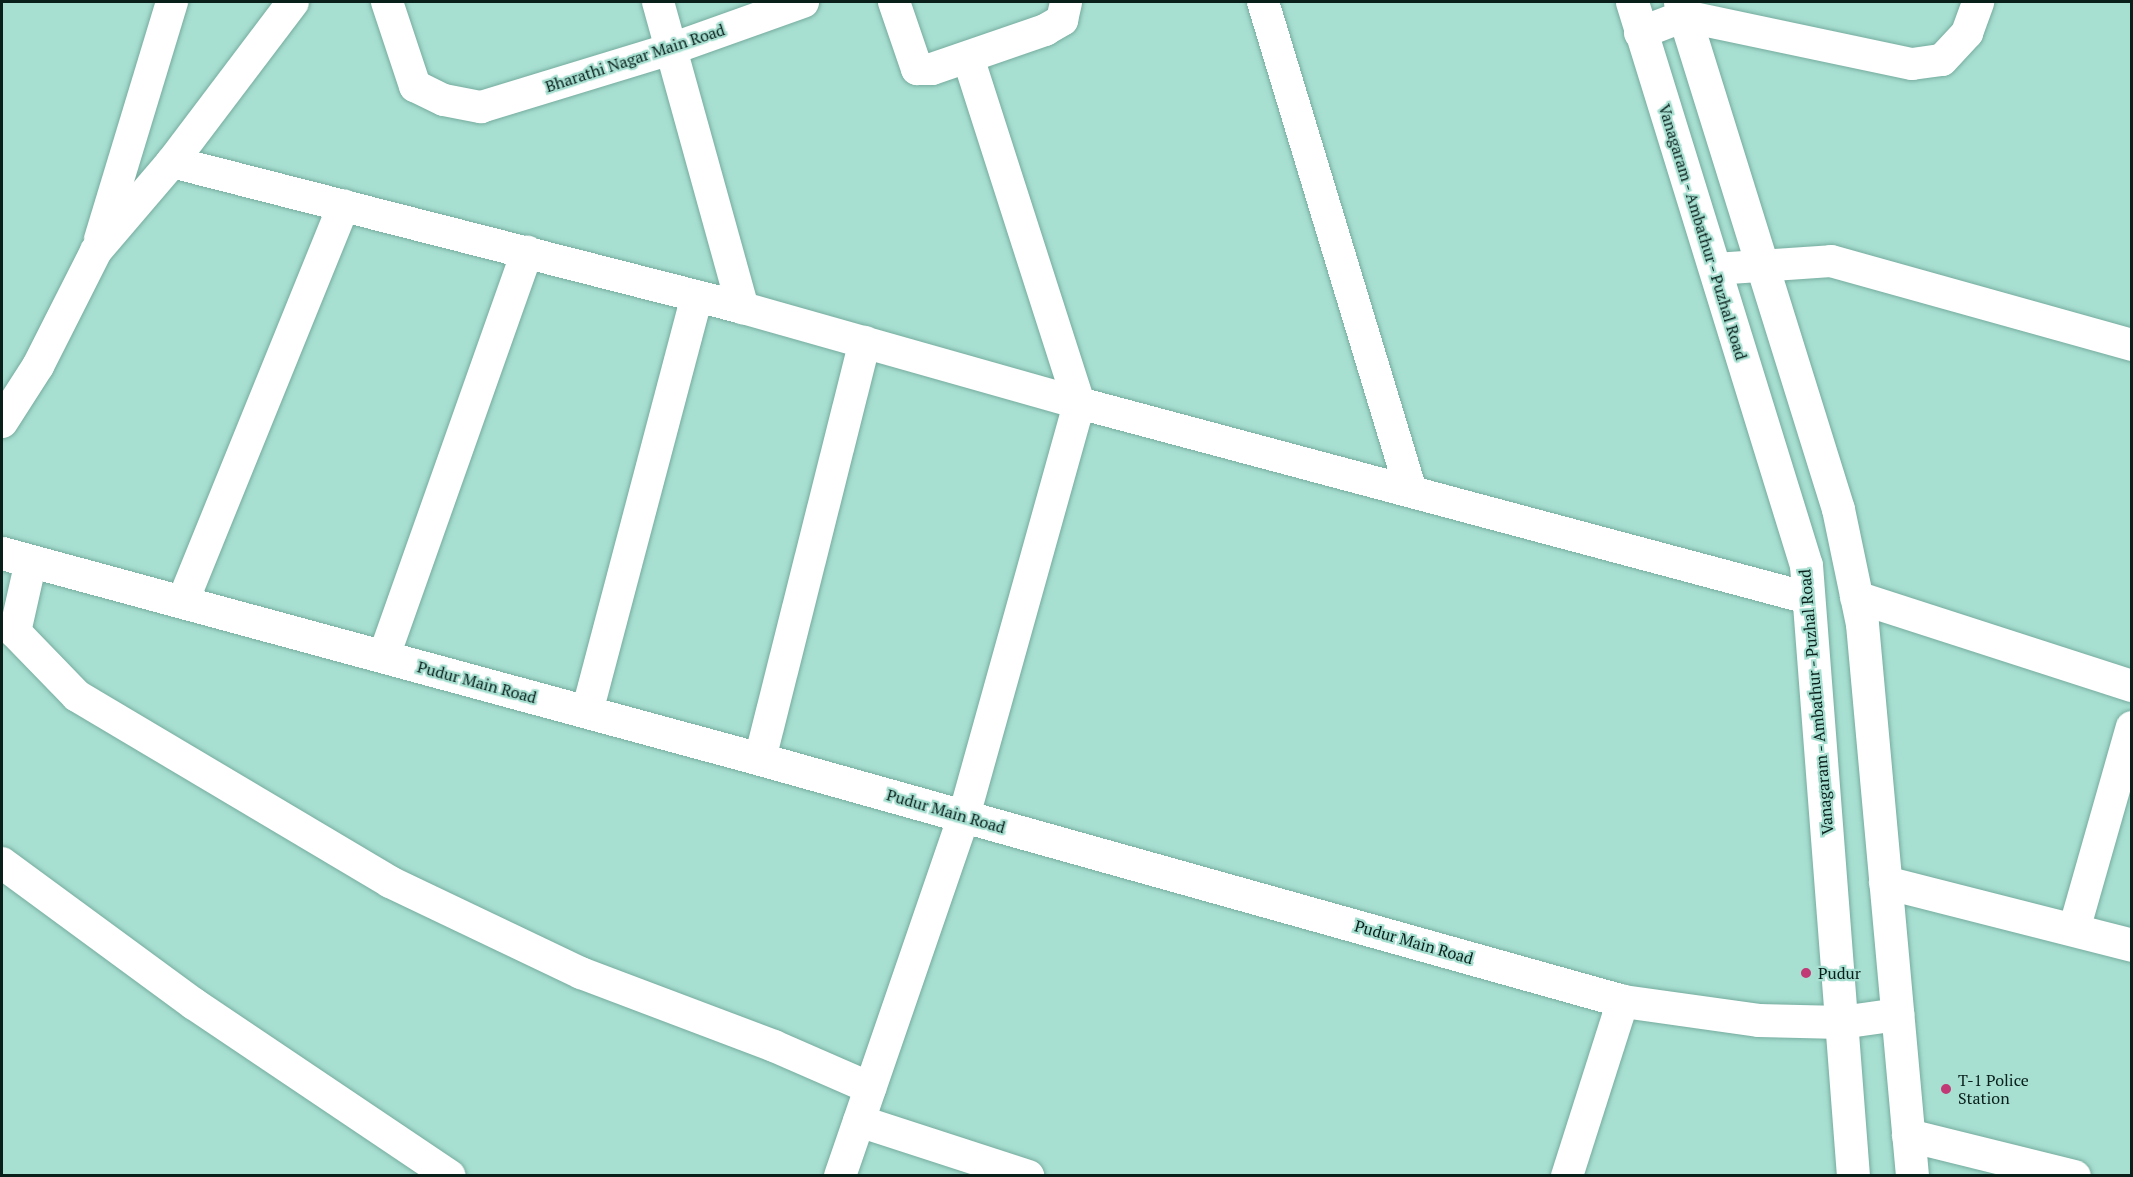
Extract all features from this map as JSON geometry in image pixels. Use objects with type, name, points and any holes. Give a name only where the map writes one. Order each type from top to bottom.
[{"type":"main road","name":"Vanagaram - Ambathur - Puzhal Road","points":[[1632,2],[1806,565],[1853,1176]]},
{"type":"main road","points":[[1682,9],[1838,509],[1862,624],[1911,1176]]},
{"type":"main road","name":"Pudur Main Road","points":[[16,557],[760,759],[1623,1001],[1758,1020],[1841,1022],[1897,1014]]},
{"type":"main road","points":[[1885,882],[2132,945]]},
{"type":"main road","points":[[1908,1135],[2074,1176]]},
{"type":"street","points":[[2,422],[39,366],[96,251],[172,2]]},
{"type":"street","points":[[96,251],[172,162],[293,2]]},
{"type":"street","name":"Bharathi Nagar Main Road","points":[[387,2],[415,86],[422,92],[465,106],[481,107],[674,48],[803,2]]},
{"type":"street","points":[[658,2],[674,48],[743,308]]},
{"type":"street","points":[[894,2],[909,53],[917,69],[932,69],[1045,30],[1062,20],[1066,2]]},
{"type":"street","points":[[1263,2],[1411,491]]},
{"type":"street","points":[[1640,33],[1682,9],[1912,64],[1942,60],[1967,33],[1978,2]]},
{"type":"street","points":[[840,1176],[964,816],[1079,403],[968,57]]},
{"type":"street","points":[[172,162],[743,308],[1079,403],[1808,598]]},
{"type":"street","points":[[183,601],[344,205]]},
{"type":"street","points":[[384,656],[527,252]]},
{"type":"street","points":[[1715,269],[1831,261],[2132,345]]},
{"type":"street","points":[[587,712],[697,296]]},
{"type":"street","points":[[760,759],[864,342]]},
{"type":"street","points":[[16,557],[8,640],[77,696],[390,882],[581,973],[774,1046],[870,1088]]},
{"type":"street","points":[[1856,597],[2132,686]]},
{"type":"street","points":[[2074,930],[2132,727]]},
{"type":"street","points":[[2,863],[194,1004],[450,1176]]},
{"type":"street","points":[[1567,1176],[1623,1001]]},
{"type":"street","points":[[858,1121],[1028,1176]]},
{"type":"place","name":"Pudur","points":[[1806,973]]},
{"type":"place","name":"T-1 Police Station","points":[[1946,1089]]}]
